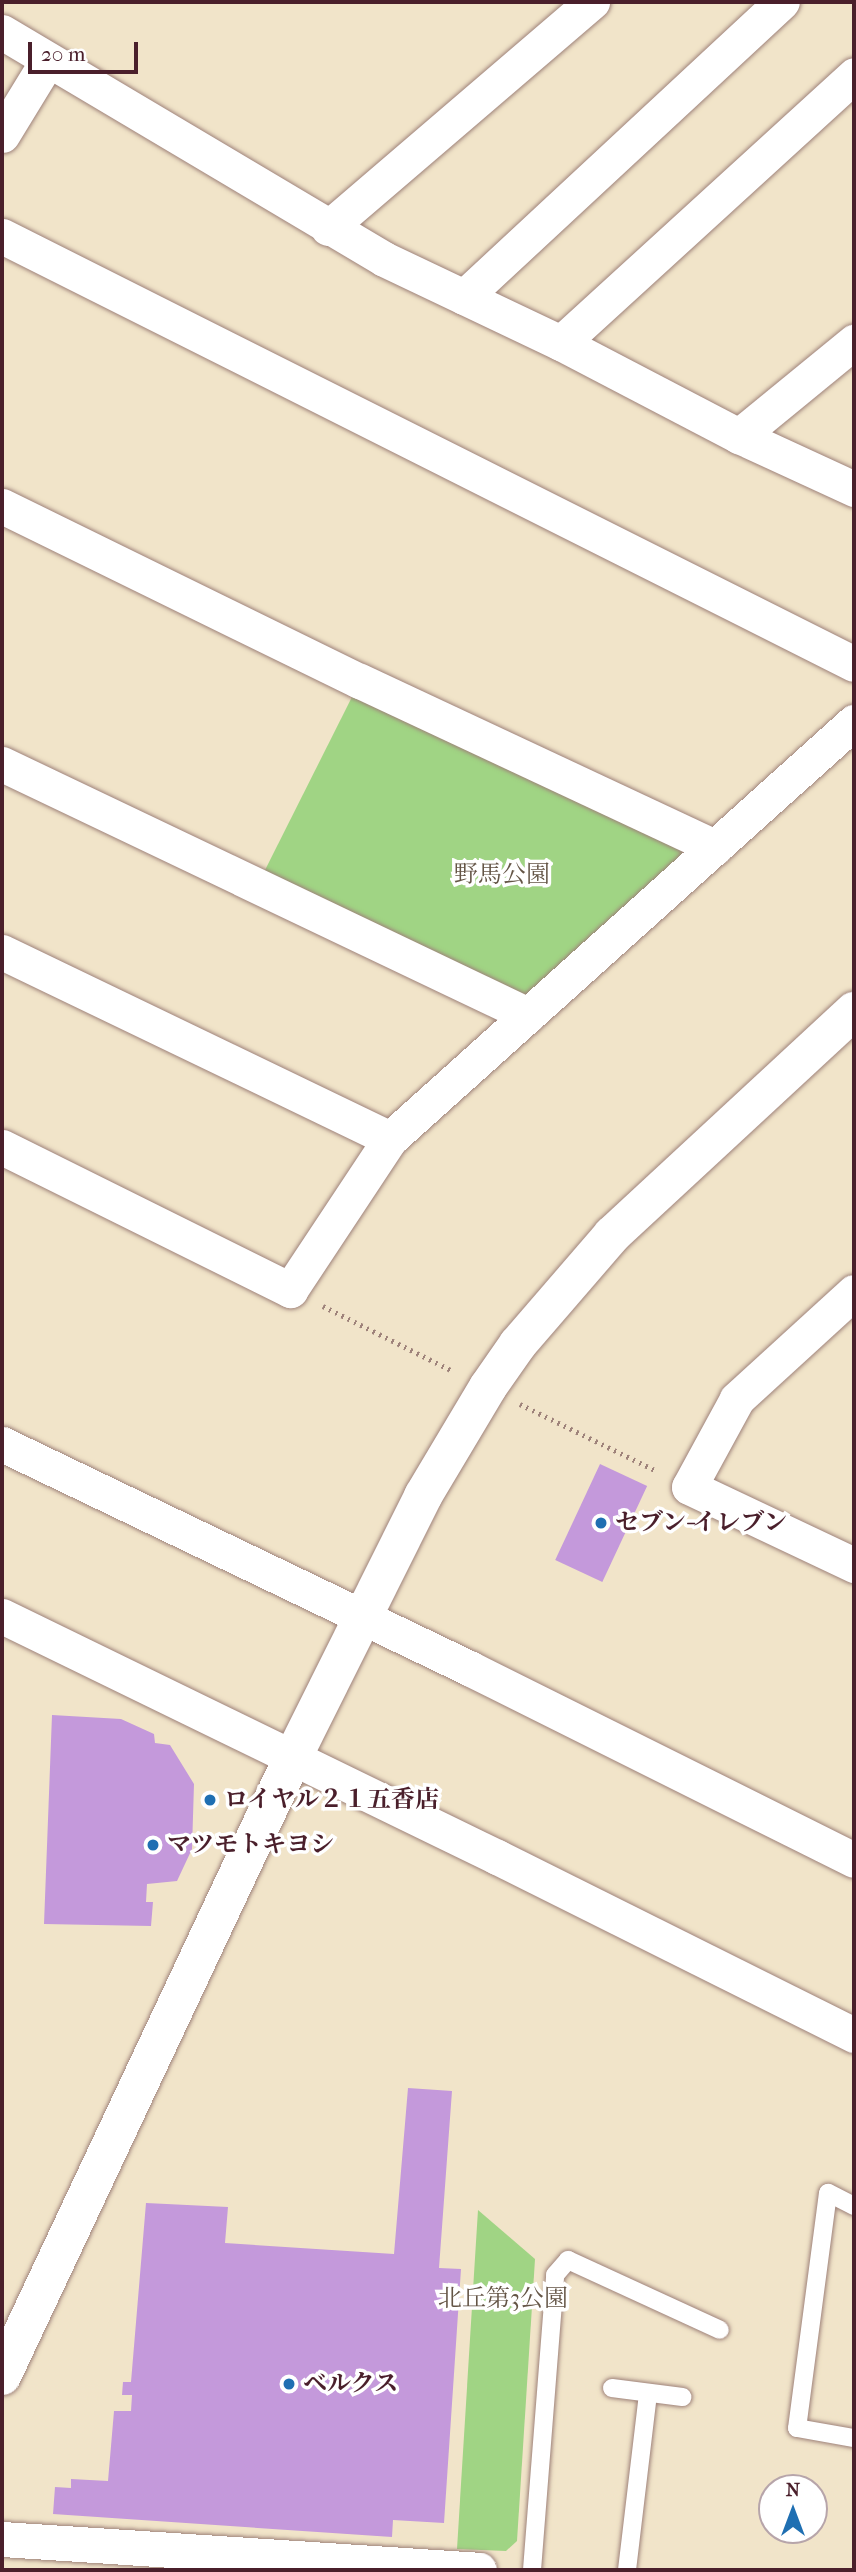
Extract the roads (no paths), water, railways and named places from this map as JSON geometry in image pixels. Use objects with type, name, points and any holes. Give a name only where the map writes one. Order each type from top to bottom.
[{"type":"street","points":[[328,228],[592,2]]},
{"type":"street","points":[[464,297],[782,2]]},
{"type":"street","points":[[2,32],[328,228],[561,343],[739,436],[854,489]]},
{"type":"street","points":[[2,135],[48,60]]},
{"type":"street","points":[[561,343],[854,75]]},
{"type":"street","points":[[2,236],[854,664]]},
{"type":"street","points":[[739,436],[854,342]]},
{"type":"street","points":[[2,506],[360,681],[715,847]]},
{"type":"street","points":[[2,1147],[290,1290],[390,1139],[854,722]]},
{"type":"street","points":[[2,764],[528,1015]]},
{"type":"street","points":[[2,952],[390,1139]]},
{"type":"street","points":[[2,2376],[293,1758],[423,1496],[518,1344],[612,1234],[854,1011]]},
{"type":"street","points":[[854,1292],[841,1322],[737,1399],[689,1487],[854,1564]]},
{"type":"street","points":[[2,1444],[854,1860]]},
{"type":"street","points":[[2,1616],[854,2035]]},
{"type":"street","points":[[2,2539],[479,2570]]},
{"type":"lane","points":[[854,2206],[828,2193],[797,2428],[854,2438]]},
{"type":"lane","points":[[532,2570],[555,2275],[568,2260],[720,2330]]},
{"type":"lane","points":[[612,2388],[682,2397]]},
{"type":"lane","points":[[627,2570],[648,2393]]},
{"type":"place","name":"セブン-イレブン","points":[[601,1523]]},
{"type":"place","name":"ロイヤル２１五香店","points":[[210,1800]]},
{"type":"place","name":"マツモトキヨシ","points":[[153,1845]]},
{"type":"place","name":"ベルクス","points":[[289,2384]]},
{"type":"park label","name":"野馬公園","points":[[502,875]]},
{"type":"park label","name":"北丘第3公園","points":[[503,2299]]}]
